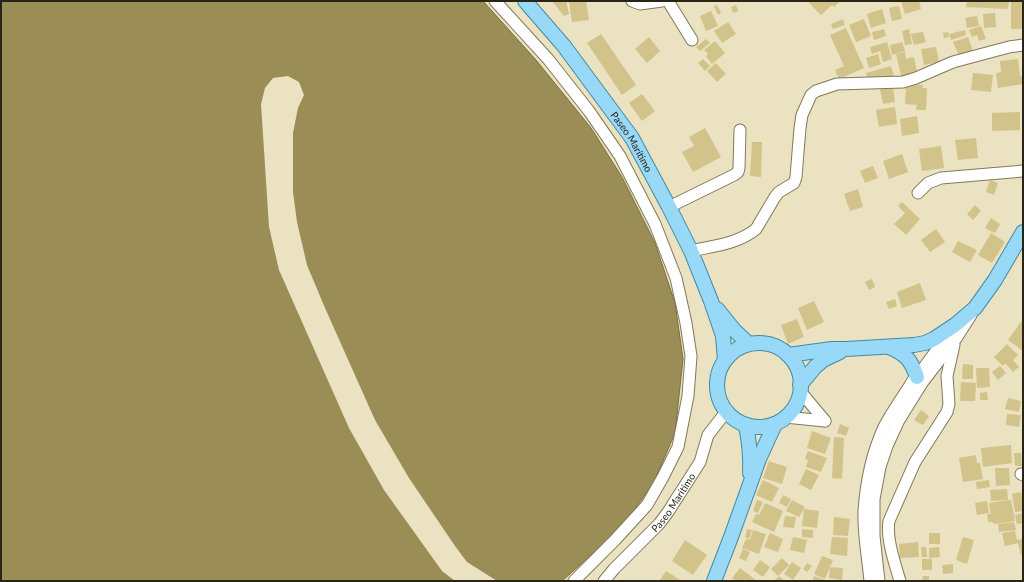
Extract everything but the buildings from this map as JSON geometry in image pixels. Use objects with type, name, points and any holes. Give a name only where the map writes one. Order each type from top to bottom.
[{"type":"main road","name":"Paseo Marítimo","points":[[525,1],[564,46],[632,138],[691,251],[723,336],[725,360]]},
{"type":"main road","points":[[788,355],[832,349],[846,350],[914,345],[934,339],[955,325],[975,308],[995,280],[1022,236]]},
{"type":"main road","name":"Paseo Marítimo","points":[[711,301],[734,330],[749,344]]},
{"type":"main road","points":[[714,581],[766,442],[780,420],[795,406],[800,388],[800,377],[793,361],[780,349],[760,343],[749,344],[736,350],[725,360],[719,371],[716,383],[721,405],[735,420],[746,425],[760,427],[780,420]]},
{"type":"main road","points":[[889,347],[905,355],[913,366],[917,377]]},
{"type":"main road","points":[[800,388],[819,363],[846,350]]},
{"type":"main road","points":[[746,425],[751,460],[750,484]]},
{"type":"street","points":[[496,1],[548,59],[589,111],[620,156],[655,224],[676,278],[686,323],[691,356],[688,396],[678,447],[663,477],[647,505],[574,581]]},
{"type":"street","points":[[632,1],[640,4],[662,1]]},
{"type":"street","points":[[668,1],[692,40]]},
{"type":"street","points":[[691,251],[731,242],[751,233],[756,229],[779,192],[794,182],[796,177],[802,116],[811,95],[816,91],[837,84],[903,82],[953,62],[1009,47],[1023,45]]},
{"type":"street","points":[[669,207],[738,172],[740,168],[740,130]]},
{"type":"street","points":[[918,193],[928,183],[941,178],[1023,171]]},
{"type":"street","points":[[879,581],[874,530],[874,499],[880,467],[887,446],[898,420],[922,383],[955,340],[975,308]]},
{"type":"street","points":[[870,581],[864,511],[872,461],[885,426],[915,377],[917,377],[955,325]]},
{"type":"street","points":[[900,581],[892,554],[888,526],[889,521],[915,462],[947,412],[949,404],[947,376],[955,340]]},
{"type":"street","points":[[780,420],[825,421],[800,388]]},
{"type":"street","name":"Paseo Marítimo","points":[[604,581],[659,524],[668,512],[700,462],[708,435],[726,412]]},
{"type":"shaded area","points":[[1,1],[483,1],[536,60],[591,128],[622,177],[655,243],[675,303],[683,359],[675,433],[653,484],[620,529],[562,581],[1,581]]},
{"type":"pier","points":[[288,76],[299,82],[304,95],[298,108],[293,133],[293,192],[297,222],[307,265],[375,420],[409,478],[467,562],[497,581],[455,581],[442,571],[384,490],[349,428],[279,270],[269,227],[261,104],[265,88],[273,78]]}]
